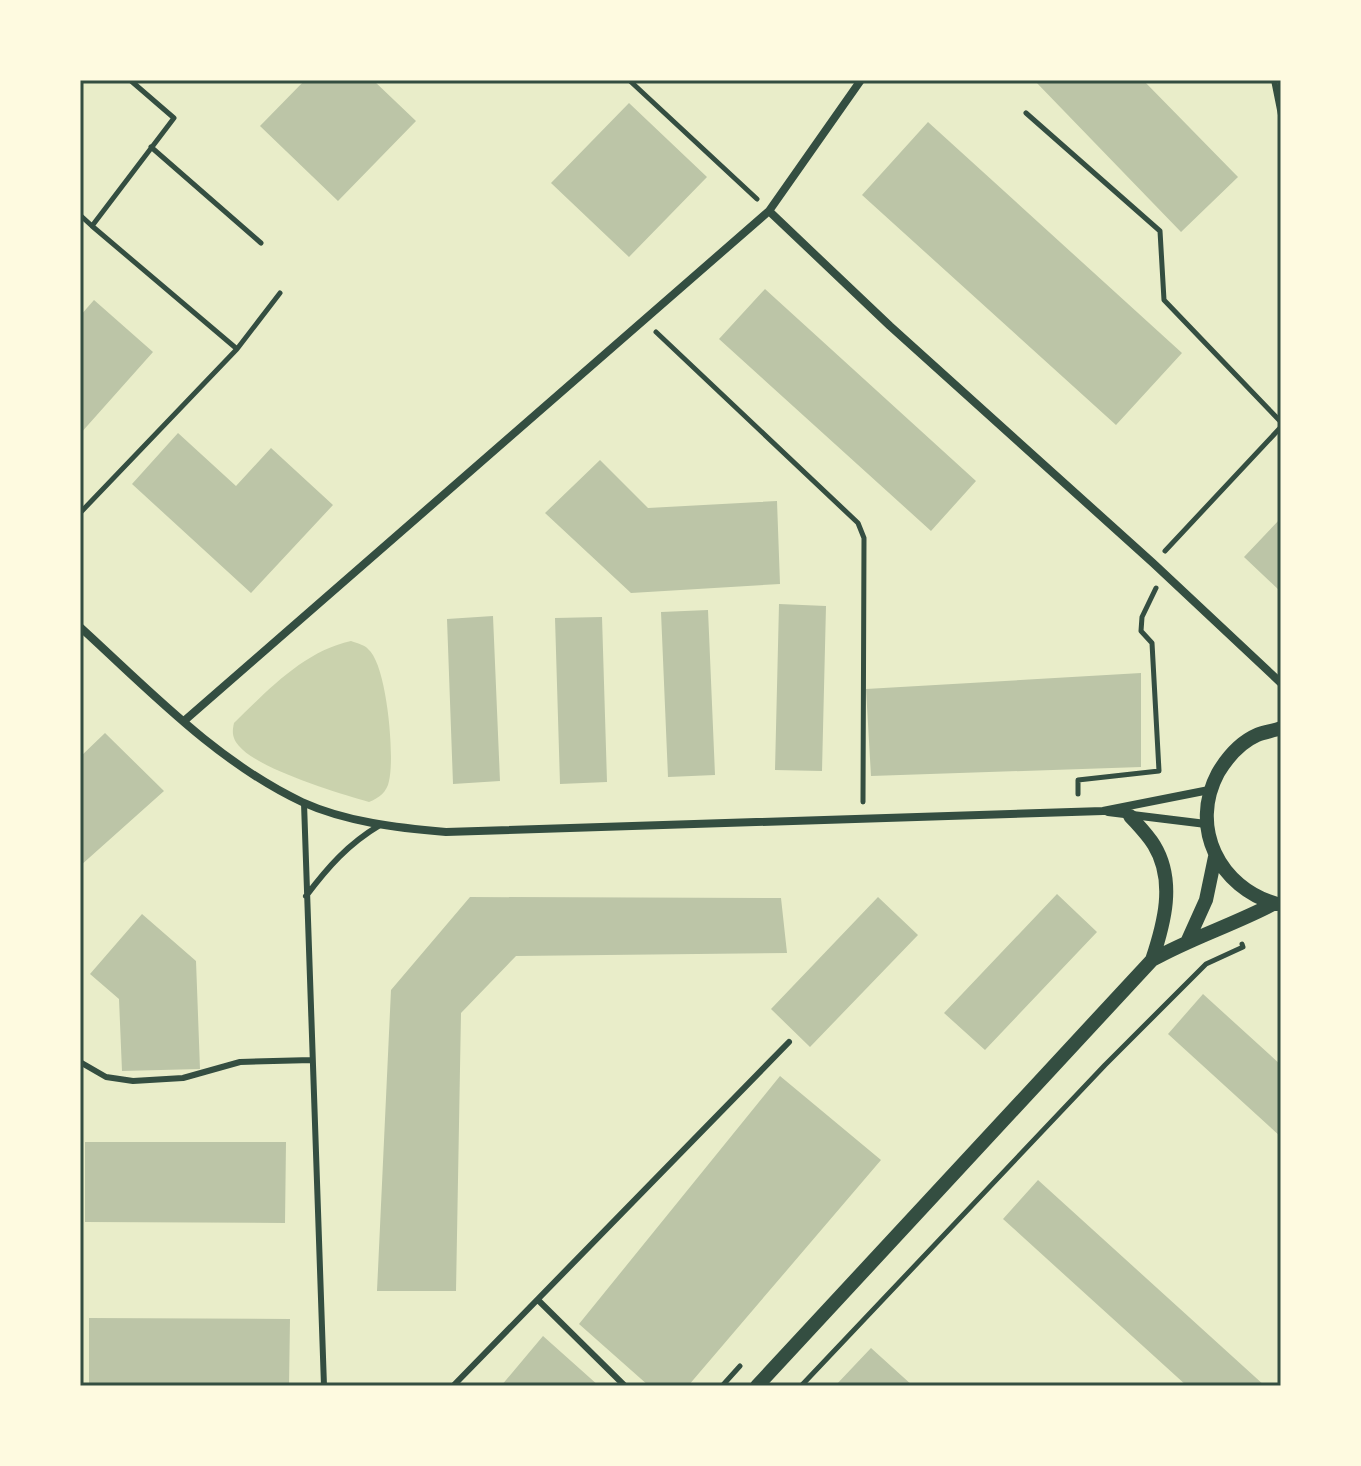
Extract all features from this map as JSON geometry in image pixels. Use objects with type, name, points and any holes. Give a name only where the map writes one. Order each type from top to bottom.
[{"type":"street","points":[[184,721],[769,211],[861,80]]},
{"type":"street","points":[[769,211],[890,326],[1281,683]]},
{"type":"street","points":[[80,627],[184,721],[249,770],[304,803],[382,824],[446,832],[1078,811],[1103,811],[1206,824]]},
{"type":"street","points":[[1277,904],[1239,886],[1215,857],[1206,824],[1209,790],[1227,758],[1255,735],[1281,728]]},
{"type":"street","points":[[1103,811],[1209,790]]},
{"type":"street","points":[[1130,816],[1155,846],[1165,872],[1164,918],[1152,960]]},
{"type":"street","points":[[1188,940],[1206,900],[1215,857]]},
{"type":"street","points":[[757,1386],[1152,960],[1188,940],[1232,925],[1277,904]]},
{"type":"lane","points":[[1274,80],[1281,115]]},
{"type":"lane","points":[[304,803],[324,1386]]},
{"type":"lane","points":[[306,896],[331,863],[357,838],[382,824]]},
{"type":"lane","points":[[453,1386],[789,1042]]},
{"type":"lane","points":[[80,1062],[106,1077],[133,1081],[183,1078],[240,1062],[312,1060]]},
{"type":"lane","points":[[538,1300],[625,1386]]},
{"type":"path","points":[[629,80],[769,211]]},
{"type":"path","points":[[92,226],[174,118],[134,81]]},
{"type":"path","points":[[1026,113],[1160,231],[1164,300],[1281,424],[1153,563]]},
{"type":"path","points":[[151,147],[261,243]]},
{"type":"path","points":[[80,215],[237,349]]},
{"type":"path","points":[[80,513],[237,349],[280,293]]},
{"type":"path","points":[[644,320],[858,523],[864,538],[863,819]]},
{"type":"path","points":[[1078,811],[1078,780],[1159,771],[1152,643],[1141,631],[1141,625],[1163,573]]},
{"type":"path","points":[[801,1386],[1105,1065],[1206,964],[1243,947],[1232,925]]},
{"type":"green space","points":[[351,641],[363,645],[375,658],[388,712],[391,752],[389,781],[382,794],[369,802],[263,763],[239,746],[233,735],[234,723],[287,674],[318,654]]},
{"type":"building","points":[[305,80],[373,80],[416,121],[338,201],[260,126]]},
{"type":"building","points":[[1034,80],[1143,80],[1238,177],[1181,232]]},
{"type":"building","points":[[629,103],[707,177],[629,257],[551,183]]},
{"type":"building","points":[[928,122],[1182,353],[1116,425],[862,195]]},
{"type":"building","points":[[765,289],[976,481],[931,531],[719,339]]},
{"type":"building","points":[[94,300],[153,352],[80,434],[80,316]]},
{"type":"building","points":[[178,433],[236,486],[271,448],[333,505],[251,593],[132,484]]},
{"type":"building","points":[[600,460],[648,508],[777,501],[780,584],[631,593],[545,513]]},
{"type":"building","points":[[1281,518],[1281,592],[1244,557]]},
{"type":"building","points":[[779,604],[826,606],[822,771],[775,770]]},
{"type":"building","points":[[708,610],[715,775],[668,777],[661,612]]},
{"type":"building","points":[[493,616],[500,781],[453,784],[447,619]]},
{"type":"building","points":[[602,617],[607,782],[560,784],[555,618]]},
{"type":"building","points":[[1141,673],[1141,767],[871,776],[866,689]]},
{"type":"building","points":[[105,733],[164,791],[80,866],[80,757]]},
{"type":"building","points":[[1057,894],[1097,932],[985,1050],[944,1013]]},
{"type":"building","points":[[470,897],[781,898],[787,953],[516,956],[461,1013],[456,1291],[377,1291],[391,990]]},
{"type":"building","points":[[878,897],[918,935],[810,1047],[771,1009]]},
{"type":"building","points":[[142,914],[196,961],[200,1069],[122,1071],[119,999],[90,974]]},
{"type":"building","points":[[1203,994],[1281,1065],[1281,1137],[1168,1034]]},
{"type":"building","points":[[780,1076],[881,1160],[688,1386],[649,1386],[579,1324]]},
{"type":"building","points":[[85,1142],[286,1142],[285,1223],[85,1222]]},
{"type":"building","points":[[1038,1180],[1265,1386],[1187,1386],[1003,1219]]},
{"type":"building","points":[[89,1318],[290,1319],[289,1386],[89,1386]]},
{"type":"building","points":[[543,1336],[599,1386],[501,1386]]},
{"type":"building","points":[[871,1348],[913,1386],[835,1386]]}]
